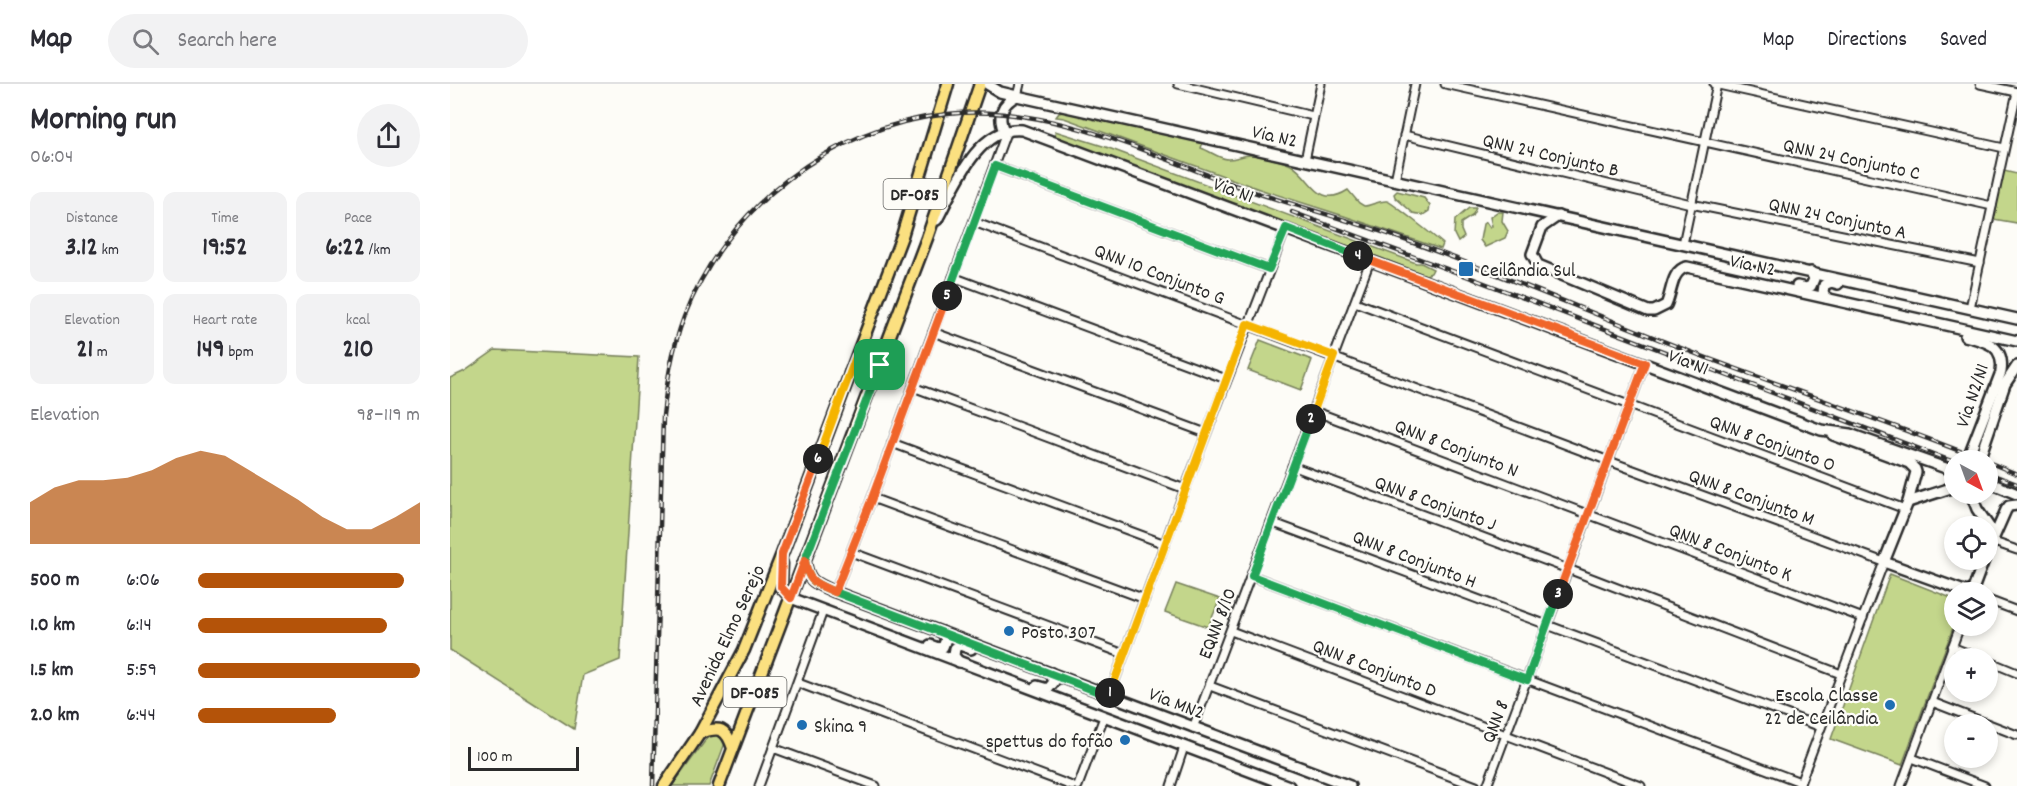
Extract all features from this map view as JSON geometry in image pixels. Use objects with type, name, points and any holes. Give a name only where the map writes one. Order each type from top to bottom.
[{"type":"main road","name":"Avenida Elmo Serejo","points":[[664,786],[700,733],[744,650],[902,236],[948,84]]},
{"type":"main road","name":"DF-085","points":[[719,786],[873,384],[927,238],[980,84]]},
{"type":"main road","name":"Via N2","points":[[987,84],[993,89],[1017,96],[2017,318]]},
{"type":"main road","points":[[927,238],[969,162],[986,142],[1006,130],[1000,118],[1002,109],[1008,101],[1017,96]]},
{"type":"main road","name":"Via N1","points":[[1006,130],[1022,130],[1034,134],[1821,430],[1850,434],[1944,467]]},
{"type":"main road","name":"Via N2","points":[[1558,216],[1542,227],[1532,254],[1538,265],[1648,311],[1654,311],[1666,305],[1677,273],[1687,267],[2017,341]]},
{"type":"main road","points":[[1721,275],[1753,276],[1806,288],[1814,282],[1811,272]]},
{"type":"main road","points":[[1826,298],[1823,287],[1831,282],[1882,294],[1908,294]]},
{"type":"main road","name":"Via N2/N1","points":[[1923,320],[1943,331],[1986,341],[2001,356],[2001,372],[1971,450]]},
{"type":"main road","points":[[856,357],[867,366],[880,365]]},
{"type":"main road","points":[[1982,450],[2005,384],[2017,366]]},
{"type":"main road","points":[[850,373],[862,375],[873,384]]},
{"type":"main road","points":[[1821,430],[1913,466],[1916,472],[1906,506],[1884,562],[1944,584]]},
{"type":"main road","points":[[1998,486],[2017,494]]},
{"type":"main road","points":[[1906,506],[1944,491]]},
{"type":"main road","points":[[1998,527],[2009,506],[2017,505]]},
{"type":"main road","points":[[782,554],[781,587],[791,598],[1289,786]]},
{"type":"main road","name":"Via MN2","points":[[805,560],[810,580],[835,592],[1034,666],[1330,782],[1350,786]]},
{"type":"main road","points":[[862,625],[895,632],[938,648],[944,648],[946,645],[942,632]]},
{"type":"main road","points":[[959,662],[954,656],[954,650],[960,645],[1006,662],[1034,666]]},
{"type":"main road","points":[[1017,684],[1027,682],[1048,689],[1054,682],[1051,673]]},
{"type":"main road","points":[[700,733],[720,729],[728,735],[734,748]]},
{"type":"street","points":[[1017,96],[1020,84]]},
{"type":"street","points":[[1178,84],[1313,116]]},
{"type":"street","points":[[1305,160],[1321,84]]},
{"type":"street","points":[[1395,180],[1415,84]]},
{"type":"street","name":"QNN 24 Conjunto C","points":[[1445,84],[1992,206]]},
{"type":"street","points":[[1683,244],[1716,84],[2004,148]]},
{"type":"street","points":[[1970,308],[2017,92],[1980,84]]},
{"type":"street","points":[[835,592],[995,166],[1006,130]]},
{"type":"street","name":"QNN 24 Conjunto B","points":[[1404,135],[1691,204]]},
{"type":"street","points":[[995,166],[1269,269]]},
{"type":"street","name":"QNN 24 Conjunto A","points":[[1691,204],[1980,263]]},
{"type":"street","name":"QNN 10 Conjunto G","points":[[974,222],[1334,356]]},
{"type":"street","points":[[1109,696],[1226,379],[1286,228]]},
{"type":"street","name":"EQNN 8/10","points":[[1193,728],[1370,261]]},
{"type":"street","points":[[953,277],[1226,379]]},
{"type":"street","name":"QNN 8 Conjunto O","points":[[1355,302],[1629,406],[1906,506]]},
{"type":"street","points":[[933,332],[1206,433]]},
{"type":"street","points":[[1334,356],[1608,461]]},
{"type":"street","name":"QNN 8","points":[[1487,786],[1645,363]]},
{"type":"street","points":[[913,387],[1185,489]]},
{"type":"street","name":"QNN 8 Conjunto N","points":[[1314,411],[1588,515]]},
{"type":"street","points":[[892,443],[1165,544]]},
{"type":"street","name":"QNN 8 Conjunto M","points":[[1608,461],[1884,562]]},
{"type":"street","name":"QNN 8 Conjunto J","points":[[1292,466],[1841,674]]},
{"type":"street","points":[[872,498],[1145,599]]},
{"type":"street","name":"QNN 8 Conjunto K","points":[[1588,515],[1863,618]]},
{"type":"street","name":"QNN 8 Conjunto H","points":[[1271,522],[1821,727]]},
{"type":"street","points":[[1998,540],[2017,550]]},
{"type":"street","points":[[850,552],[1124,654]]},
{"type":"street","points":[[1252,576],[1799,784],[1884,562]]},
{"type":"street","points":[[1998,604],[2017,611]]},
{"type":"street","points":[[759,786],[823,611]]},
{"type":"street","name":"QNN 8 Conjunto D","points":[[1231,631],[1641,786]]},
{"type":"street","points":[[1901,786],[1956,636]]},
{"type":"street","points":[[1998,665],[2017,673]]},
{"type":"street","points":[[798,683],[1072,786]]},
{"type":"street","points":[[1210,686],[1476,786]]},
{"type":"street","points":[[1932,702],[2017,735]]},
{"type":"street","points":[[1078,786],[1104,717]]},
{"type":"street","points":[[1170,786],[1184,747]]},
{"type":"street","points":[[773,748],[876,786]]},
{"type":"street","points":[[1912,758],[1984,786]]},
{"type":"green space","points":[[1063,112],[1203,142],[1201,148],[1227,159],[1250,155],[1283,162],[1298,170],[1322,194],[1338,195],[1348,190],[1364,206],[1387,201],[1443,244],[1441,249],[1262,190],[1056,117]]},
{"type":"green space","points":[[1055,131],[1106,147],[1433,269],[1426,275],[1346,245],[1345,247],[1056,138]]},
{"type":"green space","points":[[2004,171],[2017,174],[2017,223],[1993,219]]},
{"type":"green space","points":[[1397,191],[1424,198],[1430,206],[1429,211],[1423,215],[1413,213],[1395,197],[1394,194]]},
{"type":"green space","points":[[1469,208],[1476,208],[1472,216],[1461,223],[1464,237],[1458,242],[1454,234],[1455,220]]},
{"type":"green space","points":[[1497,212],[1503,212],[1502,221],[1508,231],[1505,238],[1485,247],[1480,240],[1483,224],[1486,222],[1490,228],[1492,226],[1490,217]]},
{"type":"green space","points":[[1260,340],[1312,360],[1301,390],[1248,370]]},
{"type":"green space","points":[[495,350],[639,357],[620,660],[583,675],[574,729],[450,650],[450,378],[465,371]]},
{"type":"green space","points":[[1890,574],[1944,595],[1944,636],[1950,636],[1902,765],[1831,739]]},
{"type":"green space","points":[[1176,584],[1220,599],[1208,627],[1165,612]]},
{"type":"green space","points":[[717,734],[724,738],[725,743],[709,786],[672,786],[708,737]]},
{"type":"railway","points":[[653,786],[663,416],[670,366],[684,317],[703,277],[727,241],[755,208],[788,179],[824,155],[863,135],[905,122],[948,114],[988,113],[1027,117],[1104,136],[1254,192],[1377,230],[1432,250],[1699,355],[1956,450]]},
{"type":"railway","points":[[1292,212],[1944,458]]},
{"type":"railway","points":[[1998,466],[2017,474]]},
{"type":"railway","points":[[1998,477],[2017,484]]},
{"type":"place","name":"Ceilândia Sul","points":[[1466,269]]},
{"type":"place","name":"Posto 307","points":[[1009,631]]},
{"type":"place","name":"Escola Classe 22 de Ceilândia","points":[[1890,705]]},
{"type":"place","name":"Skina 9","points":[[802,725]]},
{"type":"place","name":"spettus do fofão","points":[[1125,740]]},
{"type":"route","points":[[880,365],[805,560],[810,580],[835,592],[1109,696],[1247,324],[1334,356],[1252,576],[1527,680],[1645,363],[1286,228],[1269,269],[995,166],[835,592],[824,587],[810,580],[807,575],[805,560],[791,598],[781,587],[782,554],[856,357],[867,366],[880,365]]}]
